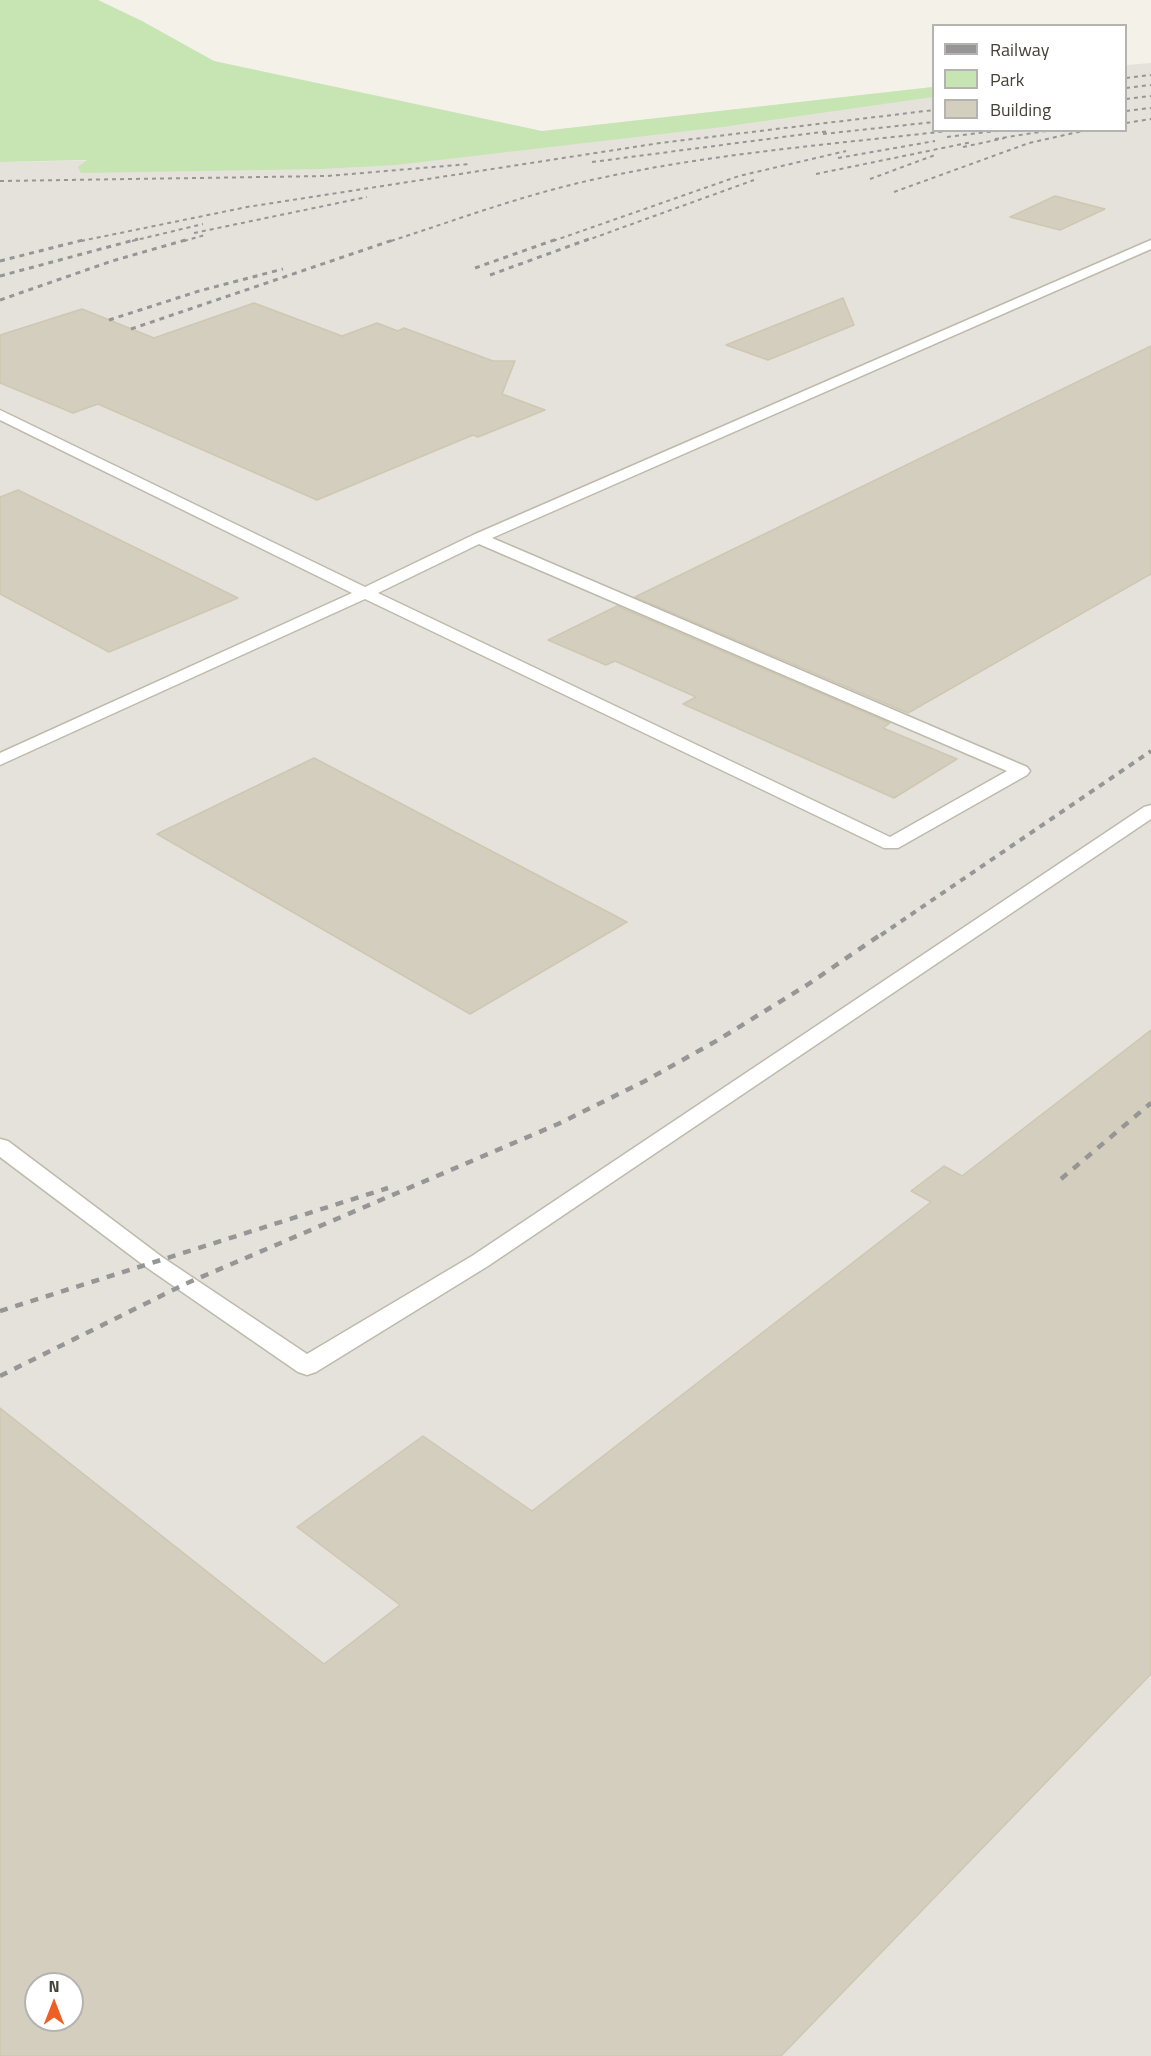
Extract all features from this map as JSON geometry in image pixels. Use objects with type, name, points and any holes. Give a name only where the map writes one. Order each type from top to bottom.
[{"type":"lane","points":[[0,760],[365,593],[479,538],[1151,244]]},
{"type":"lane","points":[[0,414],[365,593],[891,844],[1021,771],[479,538]]},
{"type":"lane","points":[[0,1146],[154,1262],[307,1366],[480,1261],[1151,811]]},
{"type":"shaded area","points":[[1151,63],[1151,2056],[0,2056],[0,162],[323,156],[932,87],[932,132],[1127,132],[1127,65]]},
{"type":"green space","points":[[0,0],[98,0],[142,21],[214,61],[542,131],[932,87],[932,97],[722,127],[396,165],[321,169],[81,173],[78,167],[87,160],[0,162]]},
{"type":"building","points":[[1055,196],[1105,209],[1060,230],[1010,217]]},
{"type":"building","points":[[843,298],[854,325],[768,360],[726,345]]},
{"type":"building","points":[[254,303],[342,336],[377,323],[398,331],[404,328],[493,361],[515,361],[502,394],[545,410],[478,437],[473,435],[317,500],[98,404],[73,413],[0,383],[0,335],[82,309],[154,338]]},
{"type":"building","points":[[1151,346],[1151,574],[908,713],[635,597]]},
{"type":"building","points":[[18,490],[238,598],[109,652],[0,594],[0,497]]},
{"type":"building","points":[[617,606],[890,723],[883,728],[957,759],[894,798],[683,704],[696,697],[615,661],[606,665],[548,640]]},
{"type":"building","points":[[314,758],[627,922],[470,1014],[157,834]]},
{"type":"building","points":[[1151,1030],[1151,1674],[781,2056],[0,2056],[0,1408],[324,1664],[400,1605],[297,1527],[423,1436],[532,1511],[931,1202],[911,1191],[944,1166],[962,1176]]},
{"type":"railway","points":[[1127,78],[1151,75]]},
{"type":"railway","points":[[1127,88],[1151,85]]},
{"type":"railway","points":[[1127,99],[1151,96]]},
{"type":"railway","points":[[1127,111],[1151,108]]},
{"type":"railway","points":[[81,241],[247,207],[660,143],[932,110]]},
{"type":"railway","points":[[1127,123],[1151,119]]},
{"type":"railway","points":[[823,134],[932,122]]},
{"type":"railway","points":[[592,162],[829,131]]},
{"type":"railway","points":[[391,241],[544,192],[640,170],[775,150],[938,132]]},
{"type":"railway","points":[[947,137],[988,132]]},
{"type":"railway","points":[[995,139],[1039,132]]},
{"type":"railway","points":[[894,192],[1029,143],[1078,132]]},
{"type":"railway","points":[[963,147],[1005,138]]},
{"type":"railway","points":[[838,158],[935,141]]},
{"type":"railway","points":[[816,174],[972,142]]},
{"type":"railway","points":[[553,241],[739,176],[846,151]]},
{"type":"railway","points":[[870,179],[935,155]]},
{"type":"railway","points":[[0,181],[327,176],[469,164]]},
{"type":"railway","points":[[585,241],[754,180]]},
{"type":"railway","points":[[194,233],[367,197]]},
{"type":"railway","points":[[132,241],[203,224]]},
{"type":"railway","points":[[184,241],[205,235]]},
{"type":"railway","points":[[0,261],[87,239]]},
{"type":"railway","points":[[0,276],[138,239]]},
{"type":"railway","points":[[0,300],[112,261],[189,239]]},
{"type":"railway","points":[[131,329],[396,239]]},
{"type":"railway","points":[[475,268],[557,239]]},
{"type":"railway","points":[[490,275],[589,239]]},
{"type":"railway","points":[[109,320],[199,291],[283,269]]},
{"type":"railway","points":[[881,935],[1151,751]]},
{"type":"railway","points":[[0,1376],[185,1284],[558,1124],[645,1081],[718,1040],[807,985],[883,933]]},
{"type":"railway","points":[[1061,1179],[1151,1103]]},
{"type":"railway","points":[[0,1311],[388,1188]]}]
